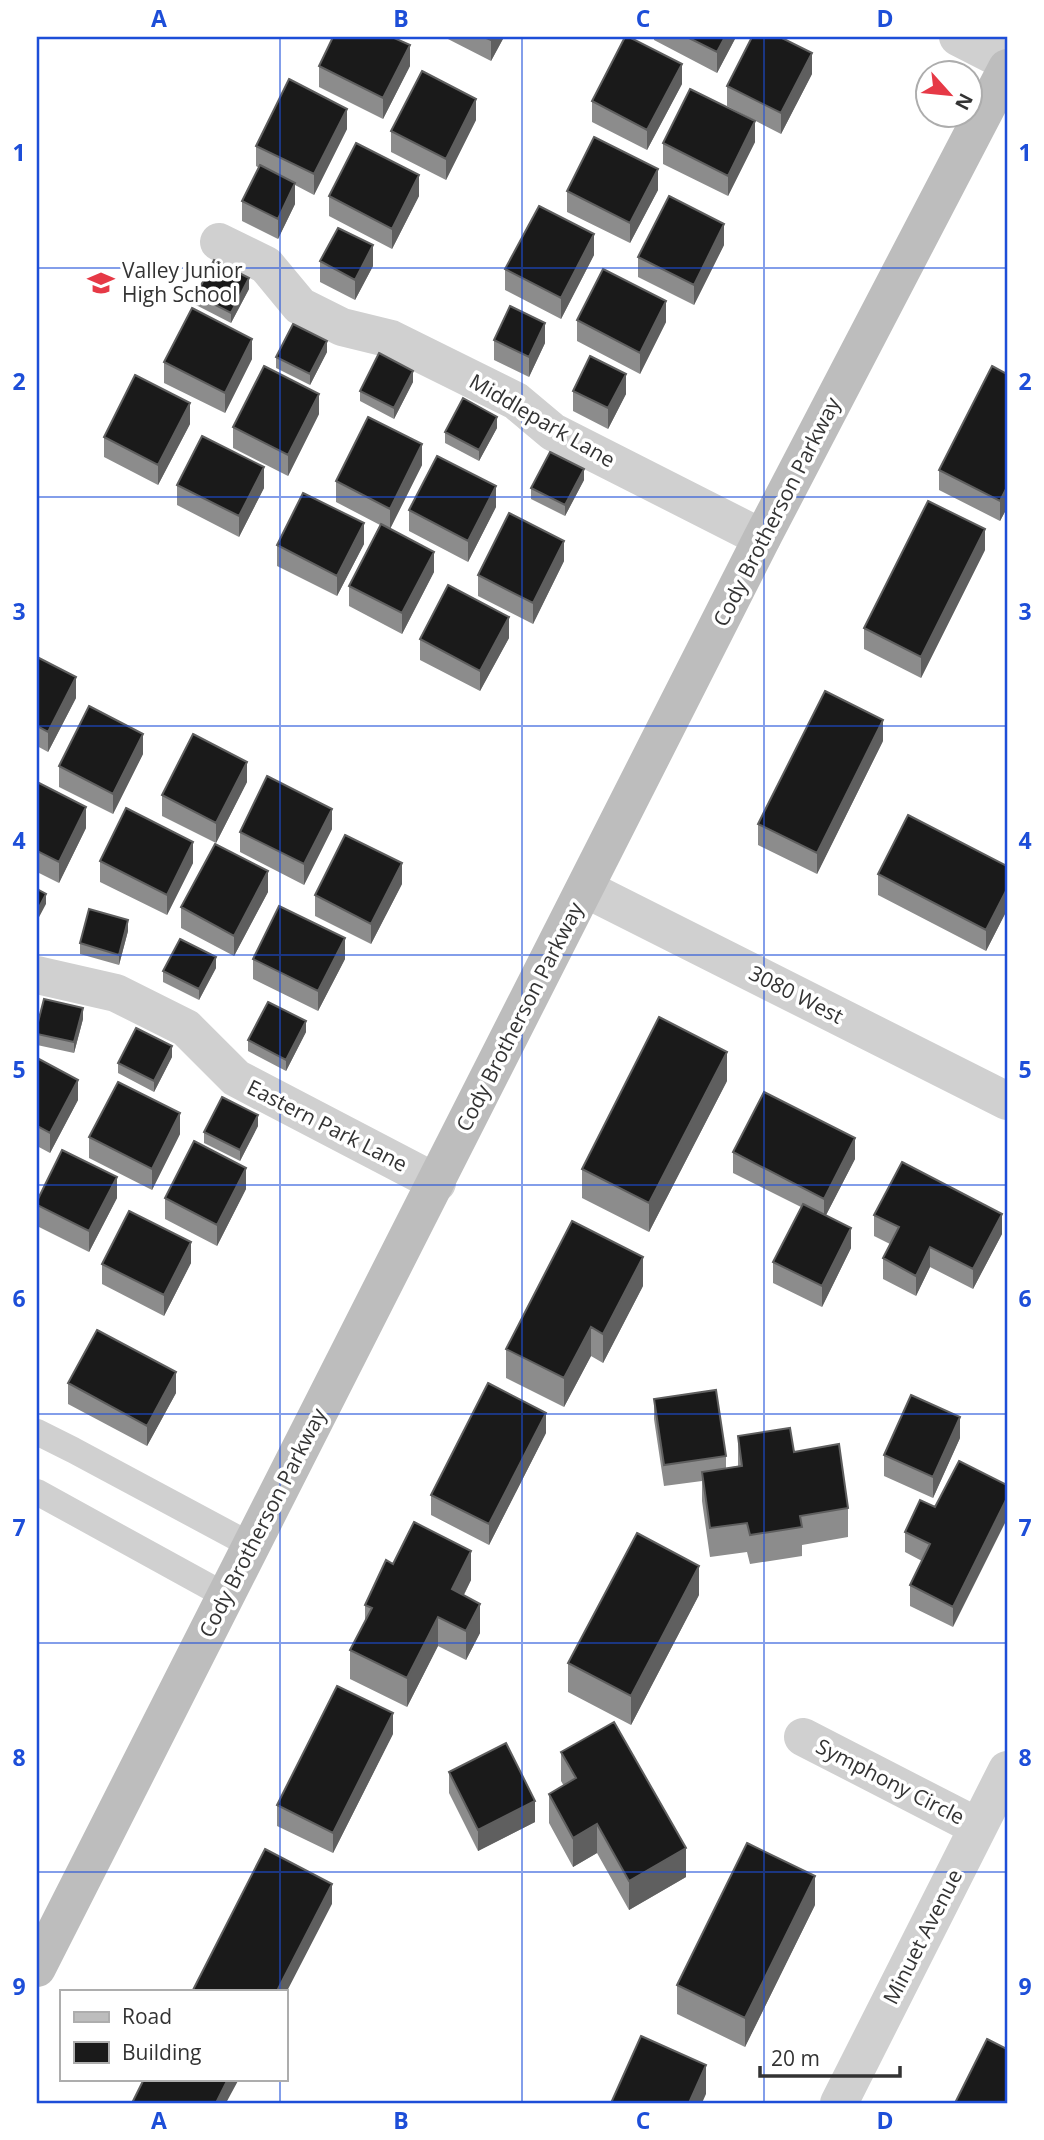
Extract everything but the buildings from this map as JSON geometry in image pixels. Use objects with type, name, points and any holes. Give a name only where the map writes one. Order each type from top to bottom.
[{"type":"main road","name":"Cody Brotherson Parkway","points":[[37,1968],[762,538],[1007,68]]},
{"type":"street","points":[[958,37],[1007,62]]},
{"type":"street","name":"Middlepark Lane","points":[[219,242],[266,265],[300,306],[342,327],[391,339],[516,401],[553,432],[762,538]]},
{"type":"street","name":"3080 West","points":[[586,889],[1007,1101]]},
{"type":"street","name":"Eastern Park Lane","points":[[37,975],[116,993],[186,1028],[236,1078],[437,1182]]},
{"type":"street","name":"Symphony Circle","points":[[803,1737],[978,1827]]},
{"type":"street","name":"Minuet Avenue","points":[[839,2103],[1007,1770]]},
{"type":"lane","points":[[37,1432],[251,1546]]},
{"type":"lane","points":[[37,1492],[226,1595]]},
{"type":"place","name":"Valley Junior High School","points":[[101,283]]}]
